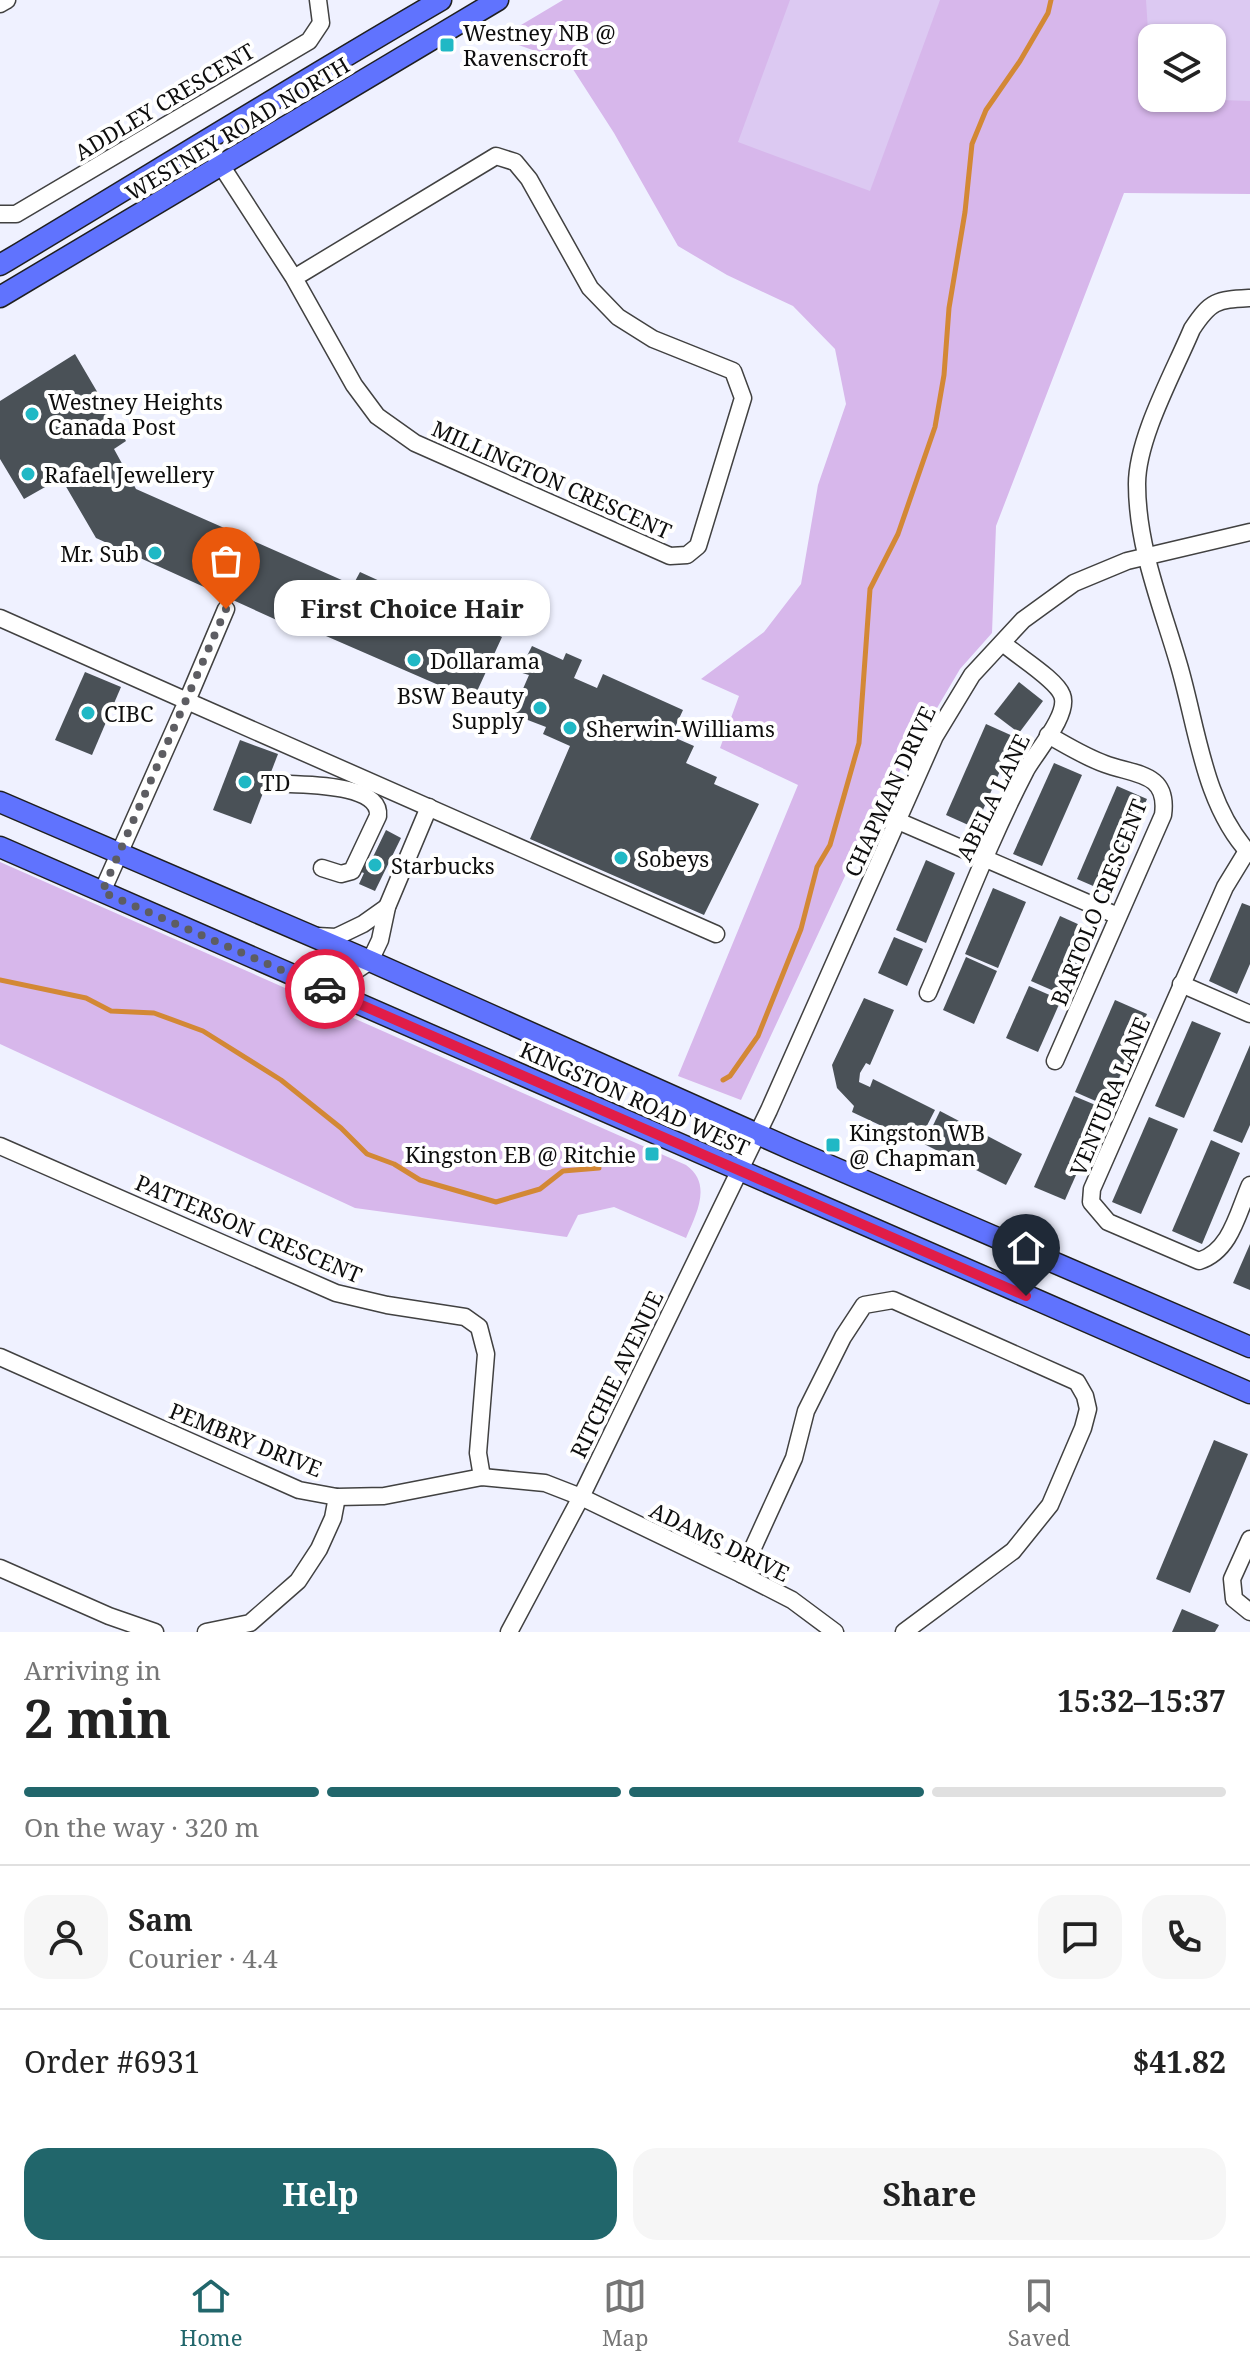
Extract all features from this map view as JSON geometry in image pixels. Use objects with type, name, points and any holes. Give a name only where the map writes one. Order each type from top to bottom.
[{"type":"main road","name":"WESTNEY ROAD NORTH","points":[[0,265],[441,0]]},
{"type":"main road","name":"WESTNEY ROAD NORTH","points":[[0,297],[498,0]]},
{"type":"main road","points":[[88,213],[102,236]]},
{"type":"main road","name":"KINGSTON ROAD WEST","points":[[0,802],[1250,1347]]},
{"type":"main road","name":"KINGSTON ROAD WEST","points":[[0,847],[1250,1393]]},
{"type":"street","points":[[0,4],[7,0]]},
{"type":"street","name":"ADDLEY CRESCENT","points":[[0,214],[16,214],[309,41],[321,23],[318,0]]},
{"type":"street","name":"MILLINGTON CRESCENT","points":[[206,142],[294,278],[354,385],[377,416],[415,443],[670,556],[687,555],[698,546],[743,398],[733,371],[653,339],[618,317],[590,288],[529,179],[515,162],[496,156],[294,278]]},
{"type":"street","points":[[1248,853],[1227,823],[1213,789],[1178,661],[1150,578],[1137,482],[1147,434],[1192,329],[1218,300],[1250,298]]},
{"type":"street","name":"CHAPMAN DRIVE","points":[[758,1134],[944,720],[972,675],[1023,620],[1074,583],[1127,561],[1250,532]]},
{"type":"street","points":[[102,892],[226,609]]},
{"type":"street","points":[[0,618],[716,934]]},
{"type":"street","name":"ABELA LANE","points":[[928,993],[1026,771],[1060,717],[1062,696],[1055,685],[1003,643]]},
{"type":"street","name":"BARTOLO CRESCENT","points":[[1048,735],[1105,764],[1133,770],[1151,780],[1158,786],[1165,801],[1163,815],[1055,1061]]},
{"type":"street","points":[[290,784],[342,787],[375,802],[379,809],[352,871],[341,874],[322,868]]},
{"type":"street","points":[[327,990],[370,961],[382,935],[387,907],[429,807]]},
{"type":"street","points":[[898,821],[1118,916]]},
{"type":"street","name":"VENTURA LANE","points":[[1248,853],[1225,887],[1181,984],[1092,1189],[1091,1202],[1108,1222],[1199,1261],[1211,1257],[1224,1245],[1250,1185]]},
{"type":"street","points":[[313,936],[336,937],[363,924],[387,907]]},
{"type":"street","points":[[1181,984],[1250,1014]]},
{"type":"street","name":"RITCHIE AVENUE","points":[[509,1632],[581,1497],[758,1134]]},
{"type":"street","name":"PATTERSON CRESCENT","points":[[0,1146],[336,1293],[387,1305],[465,1317],[479,1327],[486,1354],[478,1453],[482,1477]]},
{"type":"street","points":[[741,1574],[794,1458],[806,1411],[843,1337],[864,1305],[893,1300],[1077,1382],[1088,1409],[1050,1505],[1013,1551],[904,1632]]},
{"type":"street","name":"PEMBRY DRIVE","points":[[0,1357],[299,1490],[337,1497],[384,1496],[482,1477],[545,1483],[581,1497]]},
{"type":"street","points":[[206,1632],[250,1623],[298,1581],[319,1549],[333,1518],[337,1497]]},
{"type":"street","name":"ADAMS DRIVE","points":[[581,1497],[792,1600],[835,1632]]},
{"type":"street","points":[[1250,1539],[1232,1579],[1234,1599],[1250,1612]]},
{"type":"street","points":[[0,1568],[109,1616],[155,1632]]},
{"type":"shaded area","points":[[563,0],[1250,0],[1250,194],[1124,193],[996,526],[992,633],[960,669],[871,820],[741,1100],[678,1076],[798,785],[720,748],[739,696],[701,679],[764,632],[801,584],[818,485],[846,404],[835,349],[793,306],[727,275],[678,246],[614,133],[569,63],[499,38]]},
{"type":"shaded area","points":[[790,0],[940,0],[870,191],[738,142]]},
{"type":"shaded area","points":[[1146,0],[1250,0],[1250,101],[1226,100],[1226,24],[1148,24]]},
{"type":"shaded area","points":[[0,862],[686,1165],[699,1181],[701,1190],[698,1209],[686,1238],[614,1207],[578,1215],[567,1237],[355,1208],[0,1044]]},
{"type":"building","points":[[75,354],[126,441],[114,449],[136,489],[353,585],[360,572],[502,637],[473,700],[303,626],[301,631],[96,538],[61,478],[24,499],[0,459],[0,401]]},
{"type":"building","points":[[532,646],[563,660],[566,653],[582,660],[574,678],[597,688],[603,674],[683,710],[671,736],[694,746],[686,763],[717,777],[714,784],[759,804],[704,915],[530,839],[570,746],[543,734],[546,727],[512,714],[529,675],[519,672]]},
{"type":"building","name":"CIBC","points":[[85,672],[121,687],[92,755],[55,740]]},
{"type":"building","points":[[1019,682],[1043,701],[1019,733],[994,714]]},
{"type":"building","points":[[986,724],[1015,737],[975,828],[946,815]]},
{"type":"building","name":"TD","points":[[240,740],[278,754],[251,824],[213,810]]},
{"type":"building","points":[[1054,763],[1082,775],[1042,866],[1013,854]]},
{"type":"building","points":[[1117,786],[1147,799],[1107,892],[1077,879]]},
{"type":"building","name":"Starbucks","points":[[386,830],[401,838],[375,891],[359,884],[364,873],[358,871],[365,856],[372,859]]},
{"type":"building","points":[[926,860],[955,873],[926,943],[896,930]]},
{"type":"building","points":[[993,888],[1026,902],[998,968],[965,954]]},
{"type":"building","points":[[1242,903],[1250,906],[1250,964],[1237,994],[1209,981]]},
{"type":"building","points":[[1060,916],[1091,930],[1063,995],[1031,981]]},
{"type":"building","points":[[894,937],[923,949],[907,986],[878,973]]},
{"type":"building","points":[[966,957],[997,971],[974,1024],[943,1010]]},
{"type":"building","points":[[1029,986],[1061,1000],[1038,1052],[1006,1038]]},
{"type":"building","points":[[864,998],[894,1010],[870,1065],[866,1063],[860,1073],[859,1082],[870,1087],[873,1079],[935,1110],[918,1143],[852,1112],[854,1106],[837,1088],[832,1065]]},
{"type":"building","points":[[1115,1000],[1147,1014],[1107,1106],[1075,1092]]},
{"type":"building","points":[[1192,1021],[1221,1033],[1184,1118],[1155,1106]]},
{"type":"building","points":[[1250,1045],[1250,1125],[1242,1143],[1213,1131]]},
{"type":"building","points":[[1074,1096],[1105,1109],[1065,1200],[1034,1187]]},
{"type":"building","points":[[940,1111],[1022,1154],[1006,1185],[924,1144]]},
{"type":"building","points":[[1149,1117],[1178,1129],[1141,1214],[1112,1202]]},
{"type":"building","points":[[1211,1140],[1240,1153],[1202,1244],[1172,1231]]},
{"type":"building","points":[[1250,1244],[1250,1290],[1233,1283]]},
{"type":"building","points":[[1214,1440],[1248,1454],[1190,1593],[1156,1579]]},
{"type":"building","points":[[1182,1609],[1219,1625],[1215,1632],[1172,1632]]},
{"type":"waterway","points":[[723,1080],[730,1076],[758,1036],[801,929],[817,867],[830,845],[859,743],[870,589],[898,534],[935,427],[972,144],[986,110],[1020,61],[1048,13],[1051,0]]},
{"type":"waterway","points":[[0,980],[86,998],[111,1011],[154,1013],[203,1031],[281,1080],[341,1128],[367,1154],[394,1164],[420,1180],[496,1202],[540,1189],[563,1171],[599,1168]]},
{"type":"way so far","points":[[226,609],[102,892],[325,989]]},
{"type":"place","name":"Westney NB @ Ravenscroft","points":[[447,45]]},
{"type":"place","name":"Westney Heights Canada Post","points":[[32,414]]},
{"type":"place","name":"Rafael Jewellery","points":[[28,474]]},
{"type":"place","name":"Mr. Sub","points":[[155,553]]},
{"type":"place","name":"First Choice Hair","points":[[226,609]]},
{"type":"place","name":"Dollarama","points":[[414,660]]},
{"type":"place","name":"BSW Beauty Supply","points":[[540,708]]},
{"type":"place","name":"CIBC","points":[[88,713]]},
{"type":"place","name":"Sherwin-Williams","points":[[570,728]]},
{"type":"place","name":"TD","points":[[245,782]]},
{"type":"place","name":"Sobeys","points":[[621,858]]},
{"type":"place","name":"Starbucks","points":[[375,865]]},
{"type":"place","name":"Kingston WB @ Chapman","points":[[833,1145]]},
{"type":"place","name":"Kingston EB @ Ritchie","points":[[652,1154]]},
{"type":"route","points":[[325,989],[1026,1296]]}]
